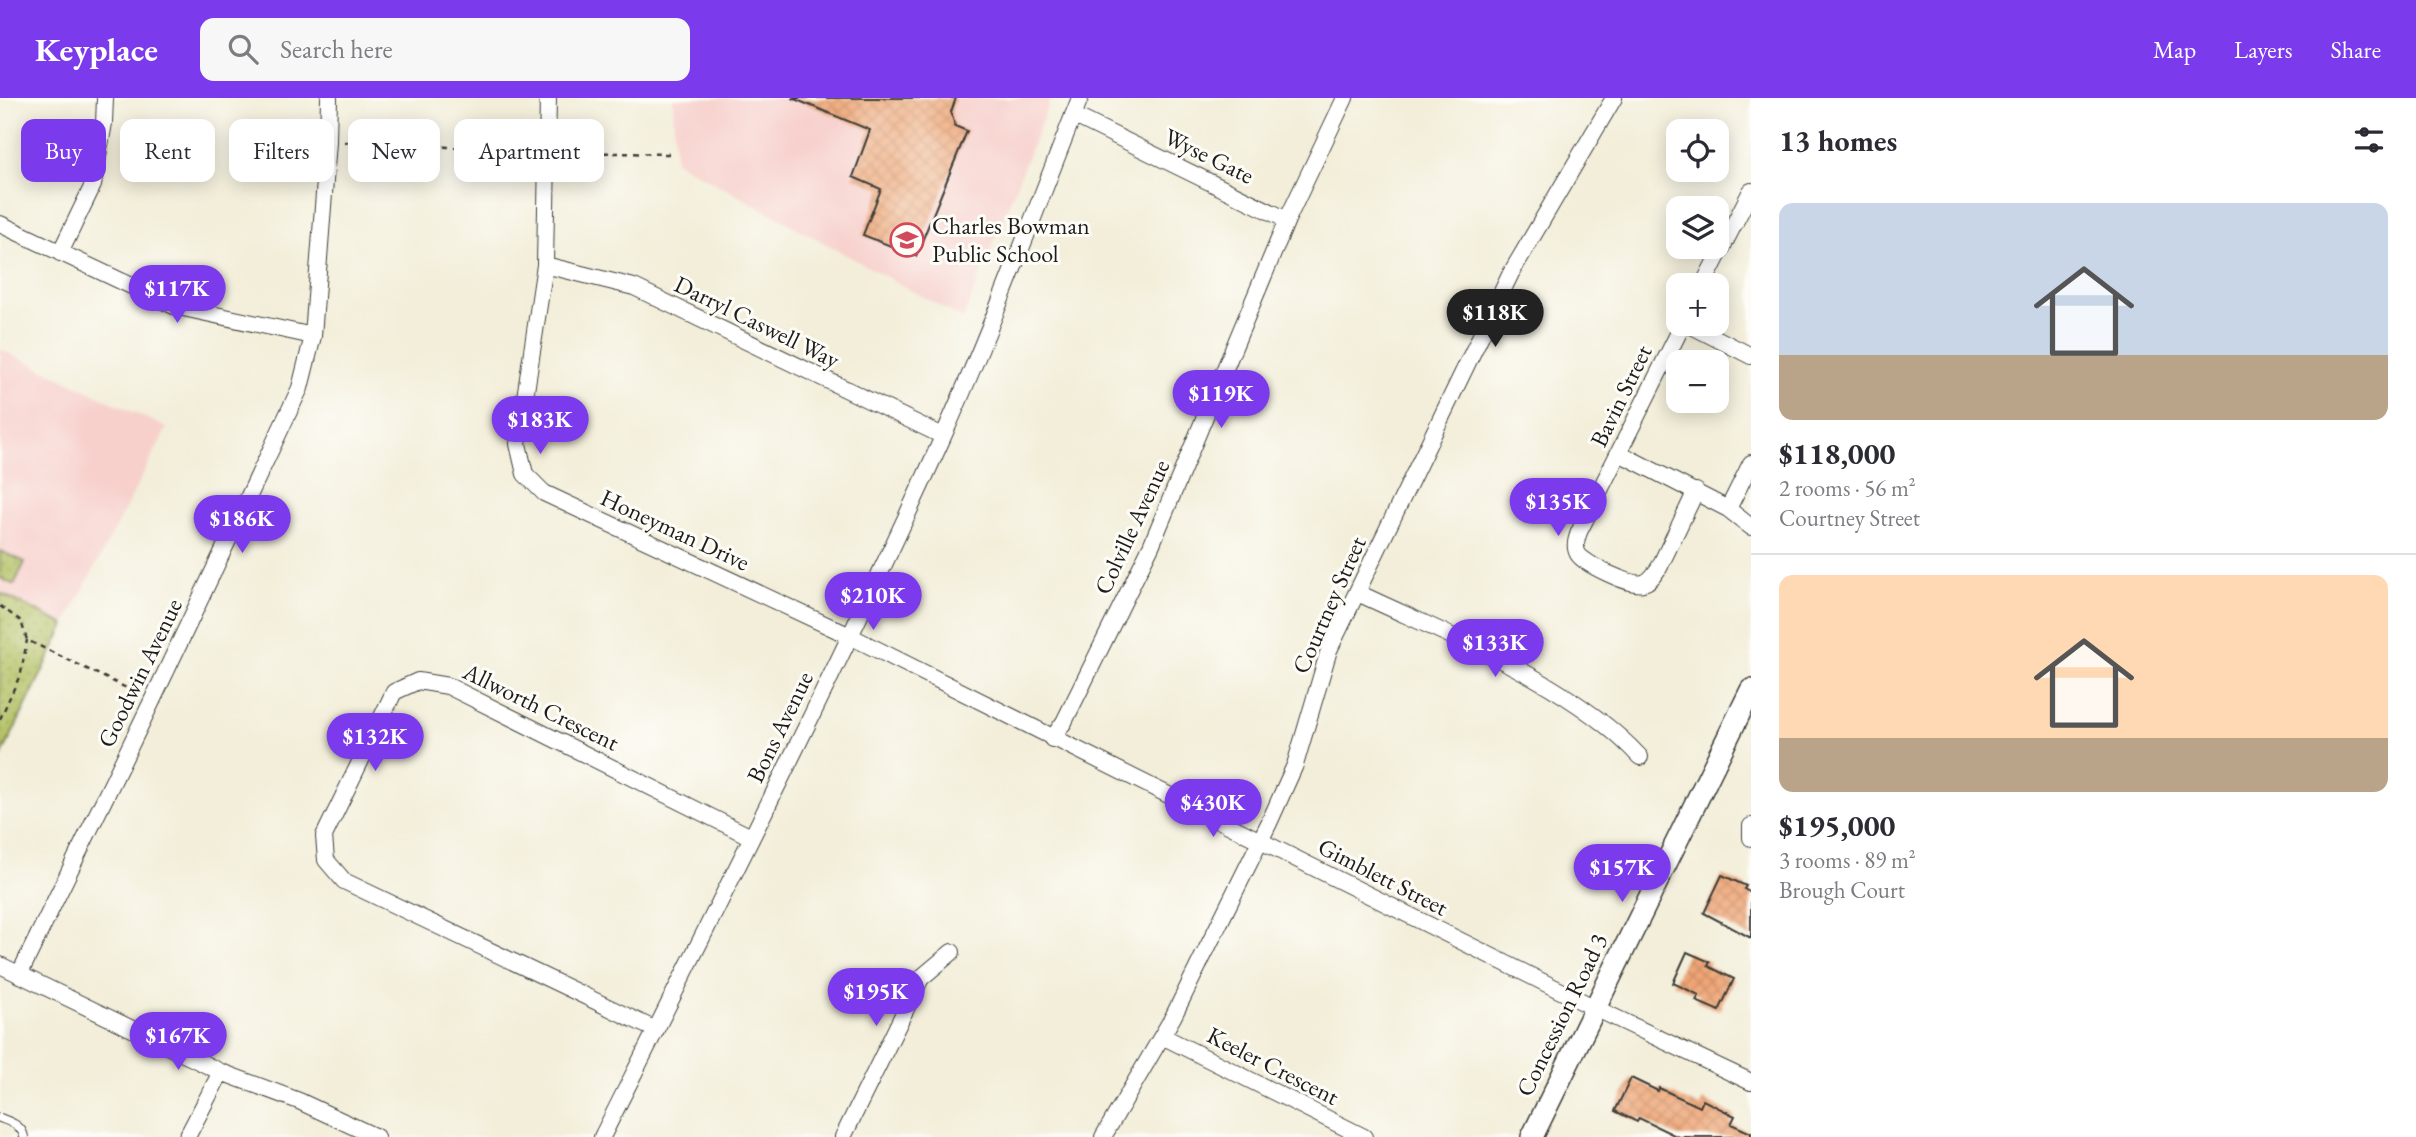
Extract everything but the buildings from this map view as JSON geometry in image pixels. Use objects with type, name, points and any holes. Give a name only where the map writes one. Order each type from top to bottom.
[{"type":"street","points":[[60,253],[93,185],[104,123],[105,98]]},
{"type":"street","name":"Goodwin Avenue","points":[[329,98],[329,119]]},
{"type":"street","name":"Honeyman Drive","points":[[548,98],[548,119]]},
{"type":"street","name":"Bons Avenue","points":[[602,1137],[850,636],[943,436],[997,309],[1080,98]]},
{"type":"street","name":"Colville Avenue","points":[[1052,739],[1064,722],[1151,546],[1287,220],[1345,98]]},
{"type":"street","name":"Courtney Street","points":[[1103,1137],[1163,1036],[1260,841],[1295,765],[1329,650],[1511,273],[1614,98]]},
{"type":"street","name":"Wyse Gate","points":[[1073,115],[1287,220]]},
{"type":"street","name":"Goodwin Avenue","points":[[19,975],[300,388],[313,336],[325,182]]},
{"type":"street","name":"Honeyman Drive","points":[[546,182],[545,265],[518,444],[525,474],[544,493],[850,636]]},
{"type":"street","points":[[1709,273],[1750,197]]},
{"type":"street","points":[[0,224],[174,306],[313,336]]},
{"type":"street","name":"Darryl Caswell Way","points":[[545,265],[634,287],[943,436]]},
{"type":"street","name":"Bavin Street","points":[[1677,336],[1576,542],[1577,552],[1584,560],[1631,584],[1642,584],[1652,578],[1696,491]]},
{"type":"street","points":[[1712,336],[1751,356]]},
{"type":"street","points":[[1619,453],[1696,491],[1728,509],[1751,527]]},
{"type":"street","points":[[1728,509],[1751,463]]},
{"type":"street","points":[[1358,593],[1540,681],[1622,738],[1640,757]]},
{"type":"street","name":"Gimblett Street","points":[[850,636],[1595,1008],[1751,1082]]},
{"type":"street","name":"Allworth Crescent","points":[[656,1030],[344,881],[326,860],[324,836],[394,692],[418,681],[448,687],[751,837]]},
{"type":"street","name":"Concession Road 3","points":[[1532,1137],[1751,690]]},
{"type":"street","points":[[1751,826],[1751,838]]},
{"type":"street","points":[[843,1137],[922,978],[952,952]]},
{"type":"street","points":[[0,965],[221,1072],[299,1101],[376,1137]]},
{"type":"street","name":"Keeler Crescent","points":[[1163,1036],[1364,1137]]},
{"type":"street","points":[[187,1137],[221,1072]]},
{"type":"lane","points":[[0,1118],[15,1124],[24,1137]]},
{"type":"path","points":[[334,142],[454,147]]},
{"type":"path","points":[[604,152],[669,154]]},
{"type":"path","points":[[0,606],[21,621],[27,640],[21,673],[0,719]]},
{"type":"path","points":[[27,640],[142,696]]},
{"type":"shaded area","name":"Charles Bowman Public School","points":[[673,98],[1051,98],[963,319],[675,161]]},
{"type":"shaded area","points":[[0,349],[167,428],[65,625],[0,593]]},
{"type":"green space","points":[[0,551],[25,562],[14,585],[0,578]]},
{"type":"green space","points":[[0,593],[65,625],[0,759]]},
{"type":"place","name":"Charles Bowman Public School","points":[[907,240]]}]
